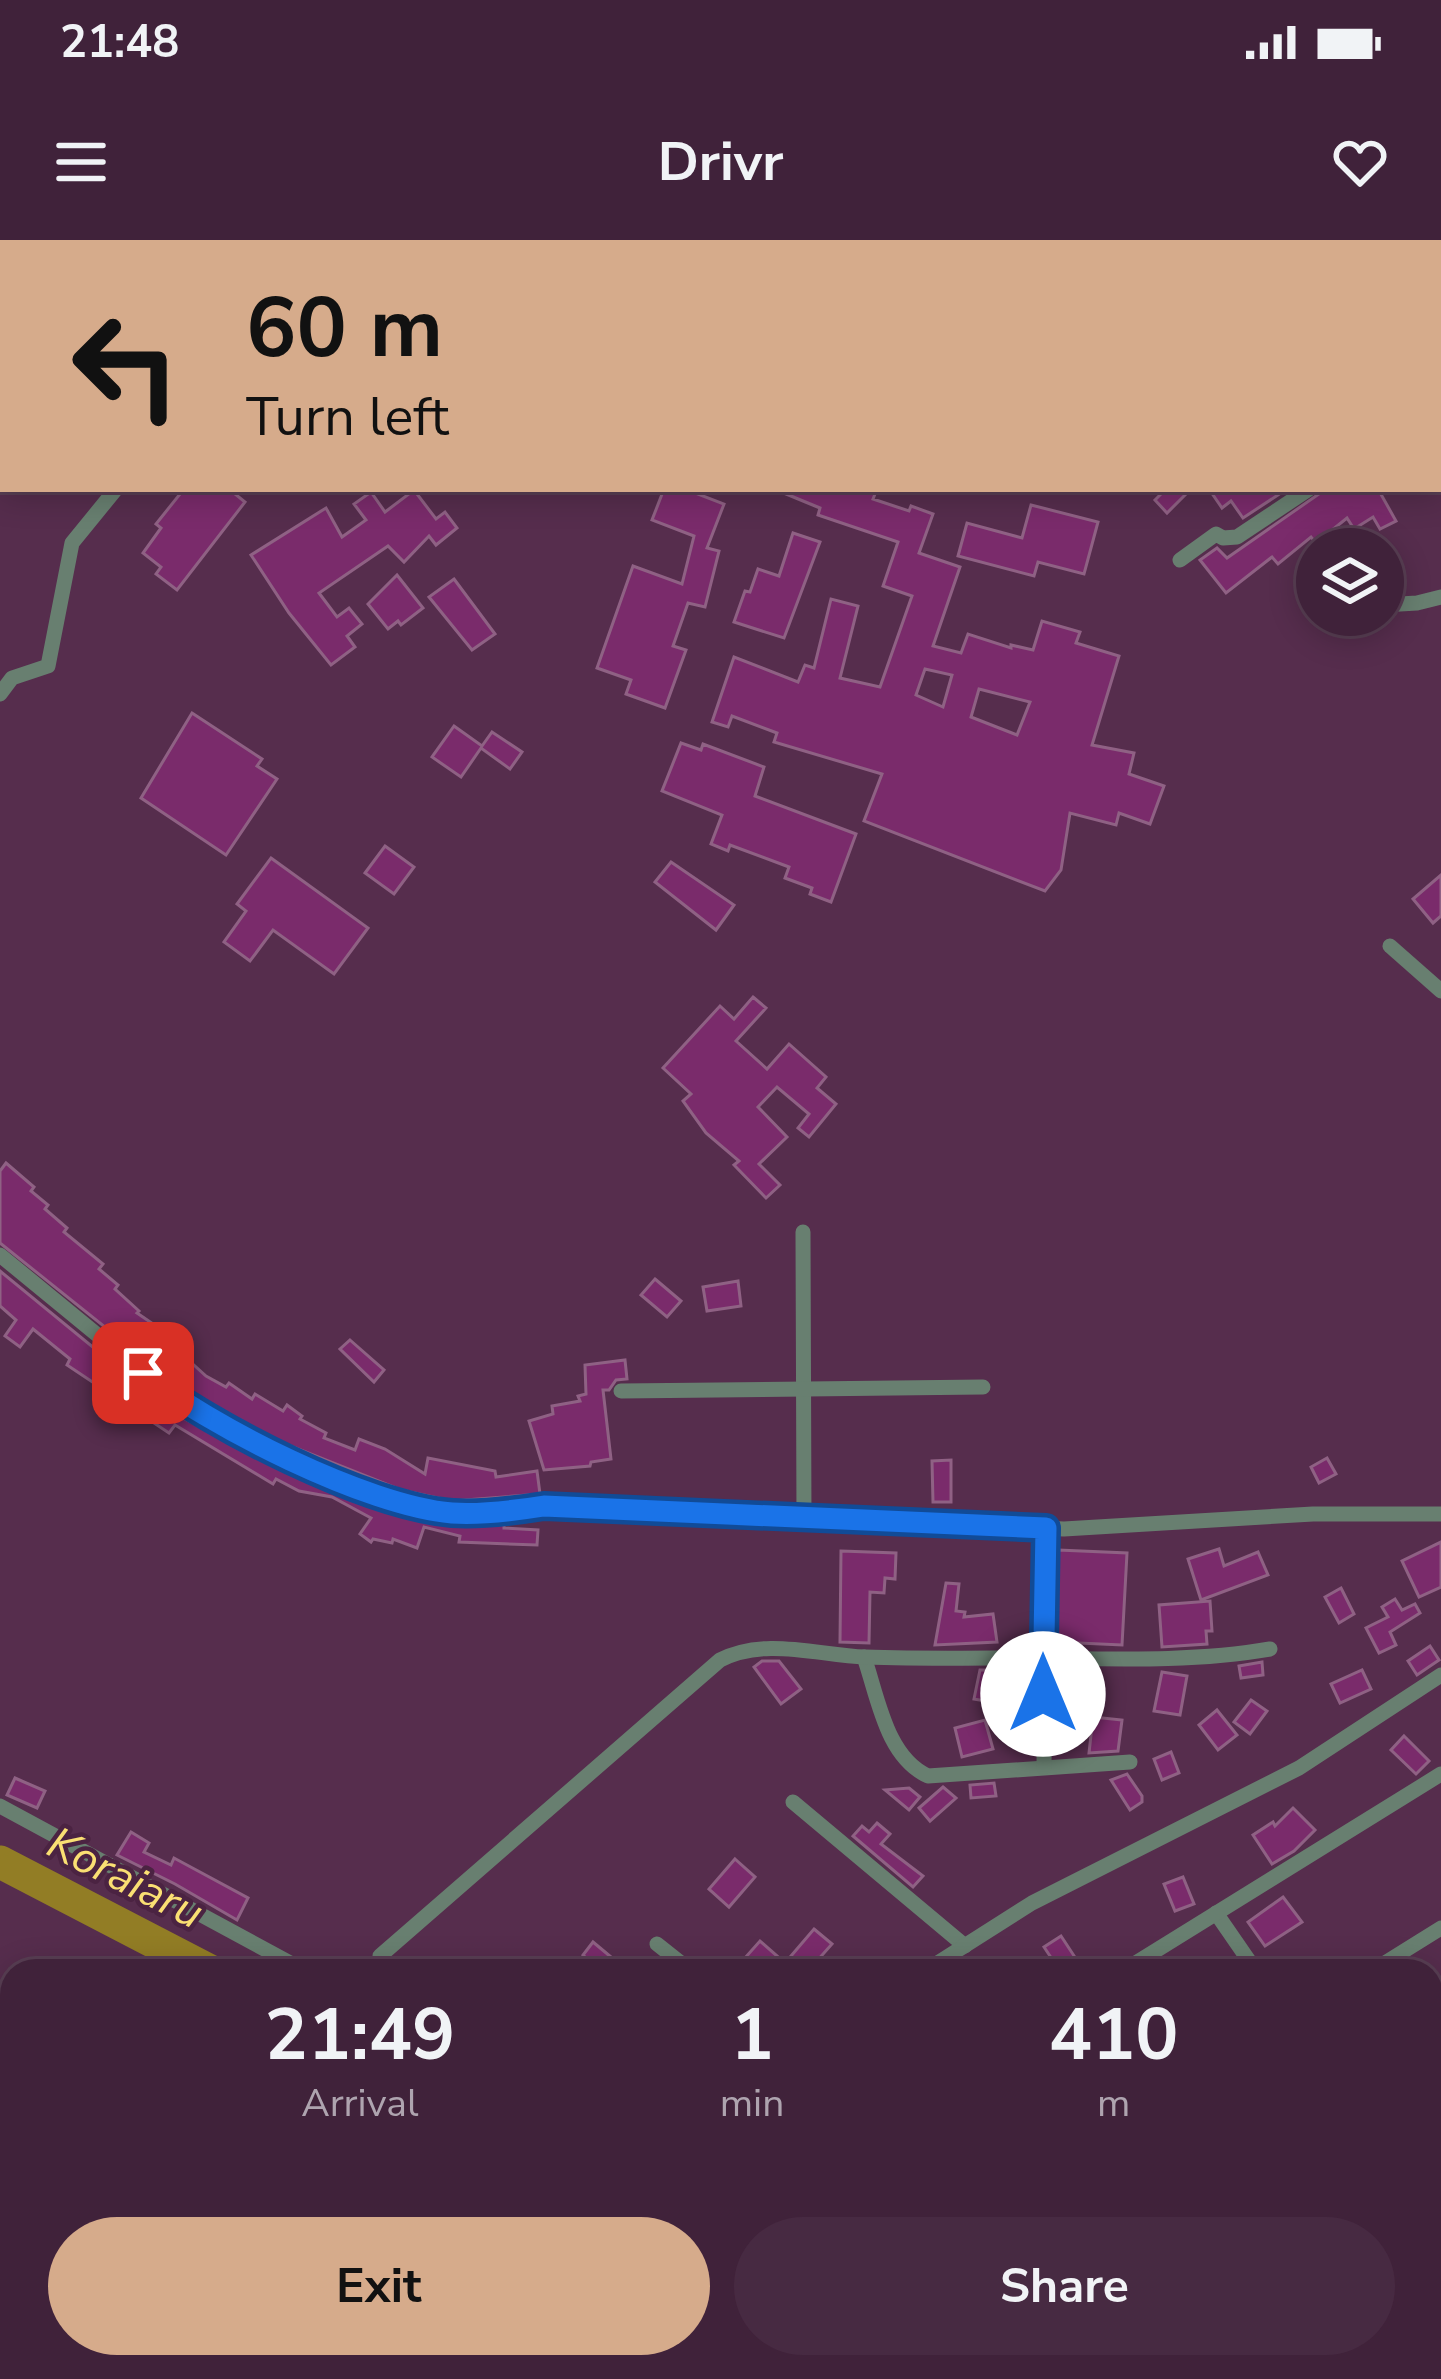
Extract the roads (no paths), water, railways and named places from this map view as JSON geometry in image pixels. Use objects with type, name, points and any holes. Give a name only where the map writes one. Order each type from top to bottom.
[{"type":"street","points":[[0,694],[13,678],[48,666],[72,543],[114,492]]},
{"type":"street","points":[[1180,560],[1216,534],[1237,537],[1304,492]]},
{"type":"street","points":[[1404,604],[1441,597]]},
{"type":"street","points":[[1390,946],[1441,991]]},
{"type":"street","points":[[803,1232],[804,1519]]},
{"type":"street","points":[[0,1255],[179,1402],[278,1454],[398,1502],[451,1513],[500,1513],[544,1506],[1046,1528],[1313,1514],[1441,1514]]},
{"type":"street","points":[[621,1391],[983,1387]]},
{"type":"street","points":[[1044,1767],[1046,1528]]},
{"type":"street","points":[[380,1956],[720,1660],[740,1650],[762,1647],[864,1657],[1042,1658],[1233,1655],[1270,1649]]},
{"type":"street","points":[[864,1657],[897,1750],[917,1771],[941,1778],[1130,1762]]},
{"type":"street","points":[[944,1959],[1032,1903],[1299,1768],[1441,1675]]},
{"type":"street","points":[[1143,1959],[1441,1774]]},
{"type":"street","points":[[793,1802],[965,1946]]},
{"type":"street","points":[[0,1806],[283,1959]]},
{"type":"street","points":[[1216,1913],[1248,1959]]},
{"type":"street","points":[[1391,1959],[1441,1928]]},
{"type":"street","points":[[657,1944],[676,1959]]},
{"type":"waterway","name":"Koraiaru","points":[[0,1862],[187,1959]]}]
